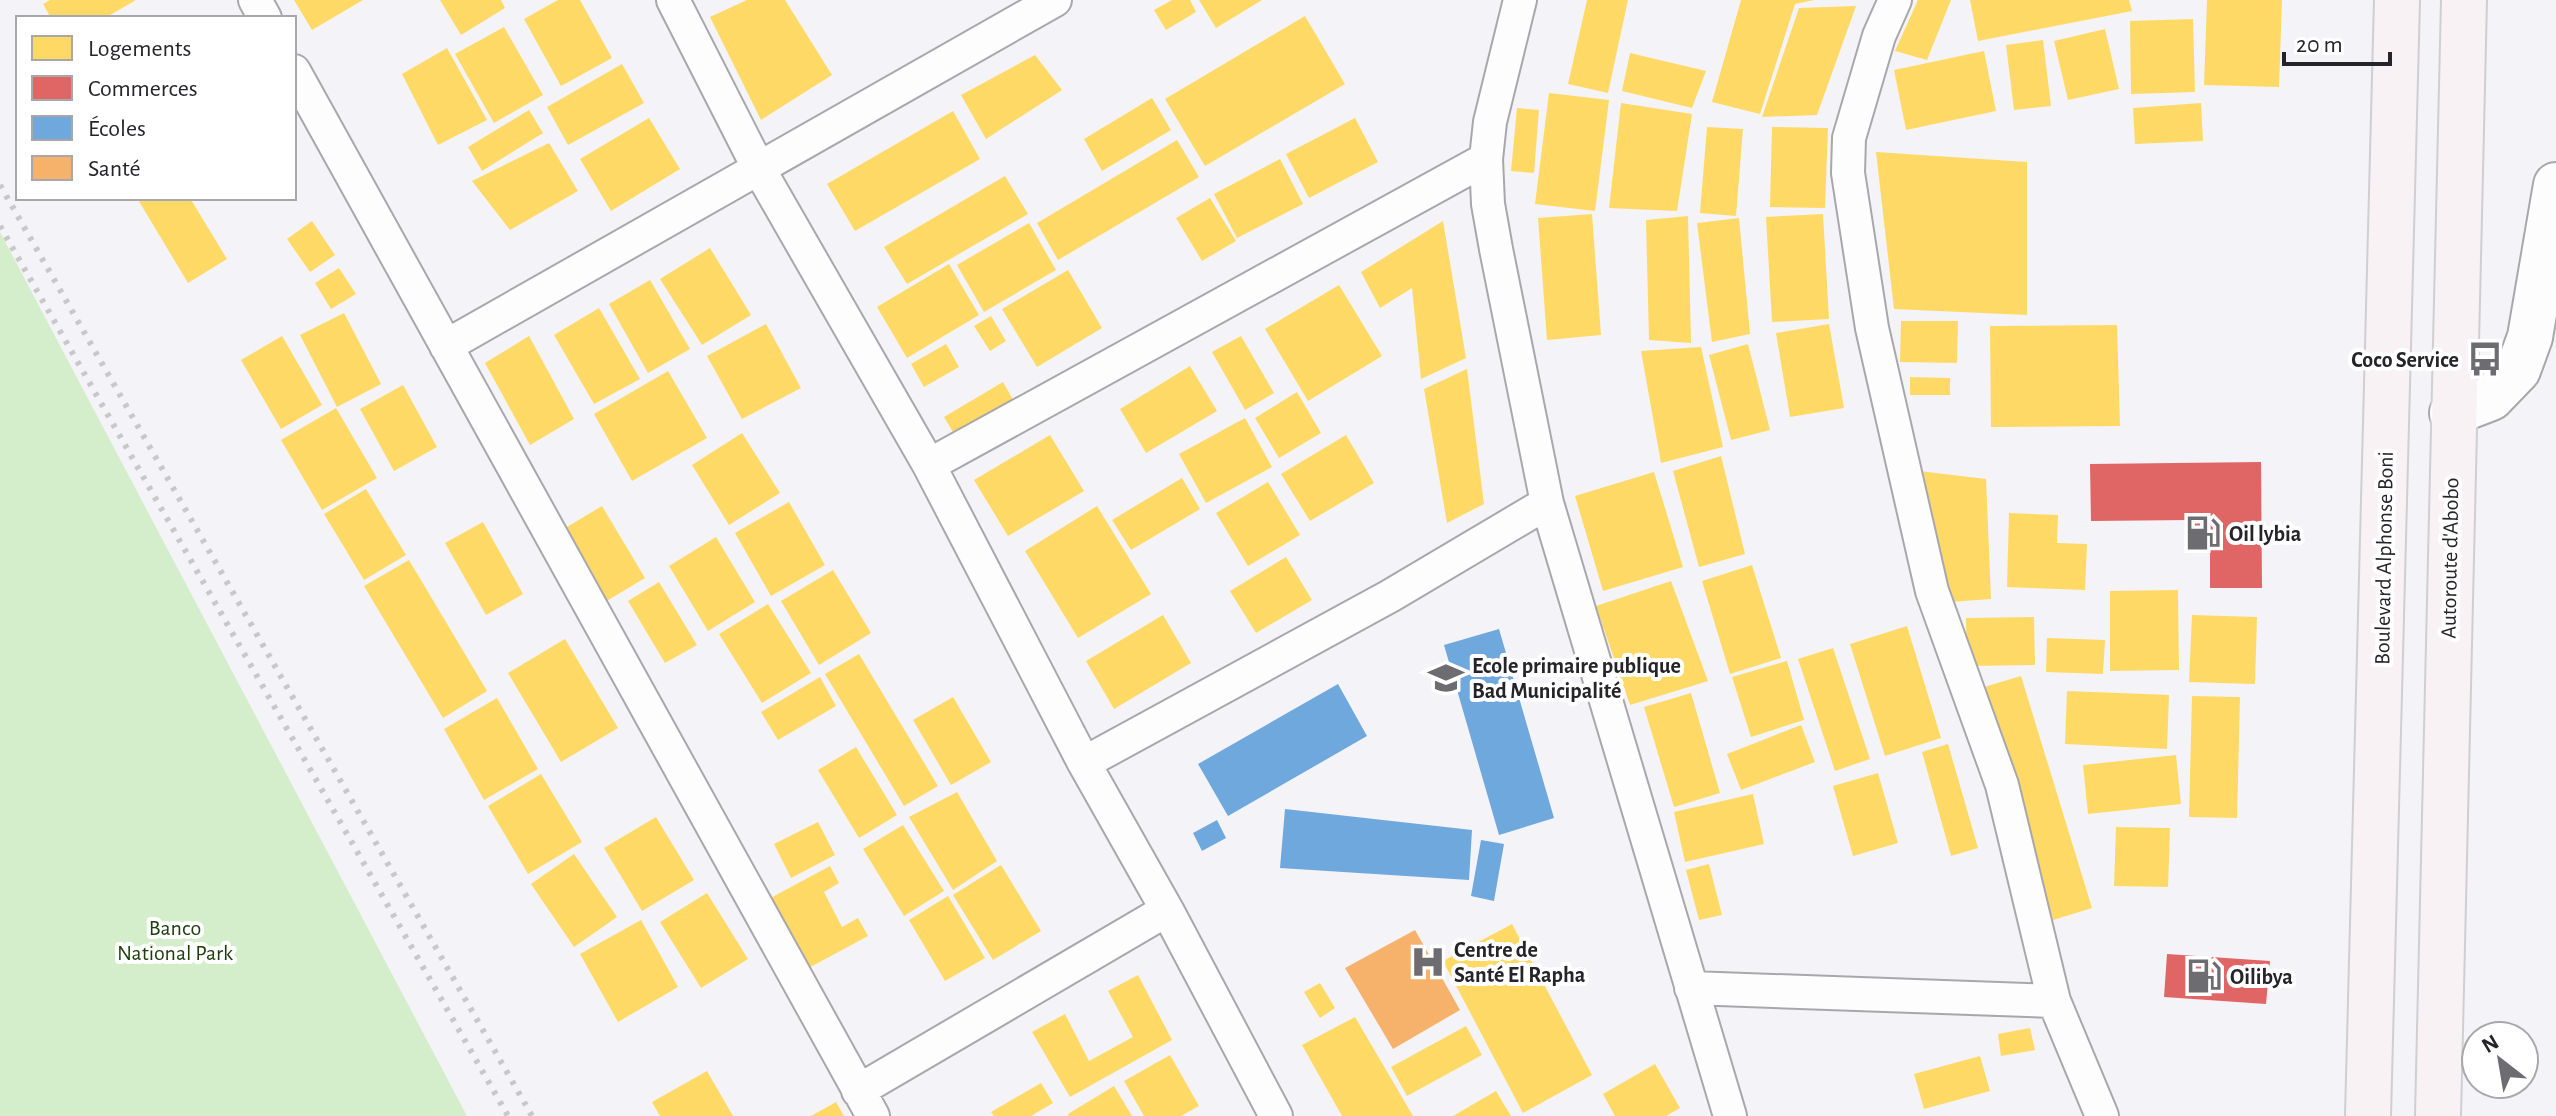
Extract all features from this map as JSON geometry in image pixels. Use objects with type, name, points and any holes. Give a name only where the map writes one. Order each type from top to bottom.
[{"type":"main road","name":"Boulevard Alphonse Boni","points":[[2368,1116],[2397,0]]},
{"type":"main road","name":"Autoroute d'Abobo","points":[[2438,1116],[2464,0]]},
{"type":"main road","points":[[2452,413],[2491,398],[2518,370],[2530,337],[2556,185]]},
{"type":"street","points":[[673,0],[759,169],[929,465],[1084,763],[1167,910],[1276,1116]]},
{"type":"street","points":[[446,346],[1055,0]]},
{"type":"street","points":[[1520,0],[1490,122],[1486,159],[1488,204],[1496,249],[1547,503],[1728,1115]]},
{"type":"street","points":[[1895,0],[1879,36],[1849,138],[1848,173],[1872,328],[1932,591],[2002,785],[2054,1001],[2102,1116]]},
{"type":"street","points":[[296,75],[865,1103],[1167,910]]},
{"type":"street","points":[[929,465],[1486,159]]},
{"type":"street","points":[[1084,763],[1390,596],[1547,503]]},
{"type":"street","points":[[1691,988],[2054,1001]]},
{"type":"green space","name":"Banco National Park","points":[[0,232],[467,1116],[0,1116]]},
{"type":"building: Logements","points":[[50,0],[136,0],[108,16],[50,16],[43,4]]},
{"type":"building: Logements","points":[[294,0],[363,0],[312,30]]},
{"type":"building: Logements","points":[[440,0],[501,0],[505,8],[461,35]]},
{"type":"building: Logements","points":[[558,0],[580,0],[612,58],[561,86],[524,19]]},
{"type":"building: Logements","points":[[747,0],[785,0],[832,75],[761,120],[710,17]]},
{"type":"building: Logements","points":[[1172,0],[1190,0],[1196,12],[1166,30],[1154,10]]},
{"type":"building: Logements","points":[[1199,0],[1262,0],[1216,28]]},
{"type":"building: Logements","points":[[1587,0],[1628,0],[1608,93],[1568,84]]},
{"type":"building: Logements","points":[[1741,0],[1814,0],[1795,4],[1760,114],[1712,102]]},
{"type":"building: Logements","points":[[1918,0],[1951,0],[1927,60],[1895,51]]},
{"type":"building: Logements","points":[[1970,0],[2129,0],[2132,11],[1978,41]]},
{"type":"building: Logements","points":[[2207,0],[2282,0],[2279,87],[2204,85]]},
{"type":"building: Logements","points":[[1856,6],[1817,115],[1762,117],[1799,8]]},
{"type":"building: Logements","points":[[1305,16],[1345,84],[1205,166],[1165,99]]},
{"type":"building: Logements","points":[[2193,19],[2195,92],[2131,94],[2130,21]]},
{"type":"building: Logements","points":[[504,27],[543,95],[494,123],[455,54]]},
{"type":"building: Logements","points":[[2105,29],[2119,89],[2068,100],[2054,41]]},
{"type":"building: Logements","points":[[2043,40],[2051,106],[2014,110],[2006,45]]},
{"type":"building: Logements","points":[[447,48],[487,120],[438,145],[402,74]]},
{"type":"building: Logements","points":[[1984,51],[1996,111],[1906,130],[1894,70]]},
{"type":"building: Logements","points":[[1630,53],[1706,71],[1692,108],[1622,91]]},
{"type":"building: Logements","points":[[1035,55],[1062,90],[986,139],[961,95]]},
{"type":"building: Logements","points":[[622,64],[644,103],[568,145],[547,107]]},
{"type":"building: Logements","points":[[1549,93],[1609,100],[1595,211],[1535,204]]},
{"type":"building: Logements","points":[[1152,98],[1171,130],[1102,171],[1084,139]]},
{"type":"building: Logements","points":[[1621,103],[1692,114],[1677,211],[1609,208]]},
{"type":"building: Logements","points":[[2201,103],[2203,141],[2135,144],[2133,108]]},
{"type":"building: Logements","points":[[1517,108],[1539,110],[1534,173],[1511,171]]},
{"type":"building: Logements","points":[[529,110],[543,133],[482,171],[468,147]]},
{"type":"building: Logements","points":[[953,111],[980,159],[855,231],[827,184]]},
{"type":"building: Logements","points":[[649,118],[680,169],[611,211],[580,159]]},
{"type":"building: Logements","points":[[1355,118],[1378,162],[1309,198],[1286,154]]},
{"type":"building: Logements","points":[[1707,127],[1743,129],[1736,216],[1700,213]]},
{"type":"building: Logements","points":[[1772,127],[1828,128],[1825,208],[1770,207]]},
{"type":"building: Logements","points":[[1177,140],[1199,177],[1058,260],[1037,223]]},
{"type":"building: Logements","points":[[549,143],[578,191],[510,230],[472,181]]},
{"type":"building: Logements","points":[[1876,152],[2027,162],[2027,315],[1894,309]]},
{"type":"building: Logements","points":[[1280,159],[1303,204],[1237,238],[1214,194]]},
{"type":"building: Logements","points":[[1005,176],[1028,214],[907,284],[884,247]]},
{"type":"building: Logements","points":[[1210,198],[1236,241],[1202,261],[1176,218]]},
{"type":"building: Logements","points":[[138,200],[191,200],[227,259],[188,283]]},
{"type":"building: Logements","points":[[1592,214],[1601,335],[1547,340],[1538,218]]},
{"type":"building: Logements","points":[[1823,214],[1829,319],[1772,322],[1766,217]]},
{"type":"building: Logements","points":[[1688,216],[1691,343],[1649,340],[1646,220]]},
{"type":"building: Logements","points":[[1739,218],[1750,334],[1712,342],[1697,223]]},
{"type":"building: Logements","points":[[312,221],[335,255],[310,272],[287,239]]},
{"type":"building: Logements","points":[[1443,221],[1466,358],[1421,379],[1412,288],[1380,308],[1361,272]]},
{"type":"building: Logements","points":[[1029,223],[1056,270],[984,312],[957,265]]},
{"type":"building: Logements","points":[[710,248],[751,315],[702,345],[660,279]]},
{"type":"building: Logements","points":[[949,264],[979,315],[907,358],[877,307]]},
{"type":"building: Logements","points":[[339,268],[356,294],[331,309],[315,283]]},
{"type":"building: Logements","points":[[1068,270],[1102,328],[1037,367],[1002,309]]},
{"type":"building: Logements","points":[[650,280],[690,349],[648,373],[609,304]]},
{"type":"building: Logements","points":[[1339,285],[1382,356],[1308,401],[1265,329]]},
{"type":"building: Logements","points":[[599,308],[640,379],[594,404],[554,335]]},
{"type":"building: Logements","points":[[344,313],[381,384],[337,407],[300,335]]},
{"type":"building: Logements","points":[[991,316],[1006,341],[990,351],[974,326]]},
{"type":"building: Logements","points":[[1901,321],[1958,321],[1957,363],[1900,362]]},
{"type":"building: Logements","points":[[766,324],[801,388],[742,419],[707,356]]},
{"type":"building: Logements","points":[[1829,324],[1844,408],[1790,417],[1776,333]]},
{"type":"building: Logements","points":[[2117,325],[2120,426],[1991,427],[1990,326]]},
{"type":"building: Logements","points":[[282,336],[322,405],[281,429],[241,360]]},
{"type":"building: Logements","points":[[529,336],[574,419],[530,445],[485,363]]},
{"type":"building: Logements","points":[[1241,336],[1274,393],[1245,410],[1212,352]]},
{"type":"building: Logements","points":[[946,344],[959,367],[924,387],[911,364]]},
{"type":"building: Logements","points":[[1748,344],[1770,430],[1731,440],[1709,355]]},
{"type":"building: Logements","points":[[1701,347],[1723,447],[1661,463],[1641,351]]},
{"type":"building: Logements","points":[[1190,366],[1217,411],[1146,453],[1120,409]]},
{"type":"building: Logements","points":[[1467,369],[1484,504],[1447,523],[1424,389]]},
{"type":"building: Logements","points":[[668,371],[707,438],[632,481],[594,414]]},
{"type":"building: Logements","points":[[1910,377],[1950,378],[1950,395],[1910,395]]},
{"type":"building: Logements","points":[[1003,382],[1019,410],[960,444],[944,417]]},
{"type":"building: Logements","points":[[403,385],[437,447],[394,471],[360,409]]},
{"type":"building: Logements","points":[[1297,392],[1321,433],[1279,458],[1255,418]]},
{"type":"building: Logements","points":[[336,408],[377,478],[322,510],[281,440]]},
{"type":"building: Logements","points":[[1245,418],[1272,467],[1206,503],[1179,454]]},
{"type":"building: Logements","points":[[742,433],[780,493],[729,525],[692,465]]},
{"type":"building: Logements","points":[[1050,435],[1084,491],[1008,536],[974,480]]},
{"type":"building: Logements","points":[[1346,435],[1374,483],[1310,521],[1281,474]]},
{"type":"building: Logements","points":[[1721,456],[1745,554],[1699,567],[1673,471]]},
{"type":"building: Logements","points":[[1919,471],[1986,479],[1991,599],[1950,602]]},
{"type":"building: Logements","points":[[1654,472],[1683,567],[1603,591],[1575,496]]},
{"type":"building: Logements","points":[[1182,478],[1200,509],[1131,550],[1112,520]]},
{"type":"building: Logements","points":[[1268,482],[1300,535],[1248,566],[1216,513]]},
{"type":"building: Logements","points":[[366,489],[406,555],[364,580],[324,514]]},
{"type":"building: Logements","points":[[789,502],[825,565],[771,596],[735,533]]},
{"type":"building: Logements","points":[[602,506],[645,578],[600,605],[557,533]]},
{"type":"building: Logements","points":[[1097,506],[1151,594],[1078,638],[1025,551]]},
{"type":"building: Logements","points":[[2009,513],[2058,515],[2057,543],[2087,544],[2085,590],[2007,587]]},
{"type":"building: Logements","points":[[483,522],[523,594],[486,615],[445,543]]},
{"type":"building: Logements","points":[[716,537],[755,602],[708,631],[669,566]]},
{"type":"building: Logements","points":[[1286,557],[1312,600],[1256,633],[1230,591]]},
{"type":"building: Logements","points":[[409,560],[487,691],[443,718],[364,586]]},
{"type":"building: Logements","points":[[1752,565],[1781,658],[1730,674],[1702,581]]},
{"type":"building: Logements","points":[[833,570],[871,633],[819,665],[781,601]]},
{"type":"building: Logements","points":[[1671,581],[1708,681],[1630,705],[1596,606]]},
{"type":"building: Logements","points":[[659,582],[697,645],[665,663],[628,601]]},
{"type":"building: Logements","points":[[2178,590],[2179,670],[2110,671],[2110,591]]},
{"type":"building: Logements","points":[[768,604],[811,673],[762,703],[719,634]]},
{"type":"building: Logements","points":[[1163,615],[1191,663],[1114,709],[1086,661]]},
{"type":"building: Logements","points":[[2192,615],[2257,617],[2255,684],[2189,682]]},
{"type":"building: Logements","points":[[2034,617],[2035,665],[1967,666],[1966,618]]},
{"type":"building: Logements","points":[[1907,626],[1941,738],[1885,756],[1850,644]]},
{"type":"building: Logements","points":[[2047,638],[2105,640],[2103,674],[2046,672]]},
{"type":"building: Logements","points":[[565,639],[618,728],[561,762],[508,673]]},
{"type":"building: Logements","points":[[1833,648],[1870,759],[1835,771],[1798,659]]},
{"type":"building: Logements","points":[[859,654],[938,786],[904,806],[825,674]]},
{"type":"building: Logements","points":[[1787,661],[1804,720],[1751,737],[1732,677]]},
{"type":"building: Logements","points":[[2021,676],[2092,908],[2053,920],[1981,688]]},
{"type":"building: Logements","points":[[820,677],[836,706],[778,740],[761,712]]},
{"type":"building: Logements","points":[[2067,691],[2169,695],[2167,749],[2065,744]]},
{"type":"building: Logements","points":[[1691,693],[1720,793],[1674,807],[1644,707]]},
{"type":"building: Logements","points":[[2192,696],[2240,697],[2237,818],[2189,817]]},
{"type":"building: Logements","points":[[953,697],[991,762],[951,785],[913,720]]},
{"type":"building: Logements","points":[[497,698],[538,769],[484,800],[444,729]]},
{"type":"building: Logements","points":[[1801,725],[1815,762],[1741,790],[1727,754]]},
{"type":"building: Logements","points":[[1948,744],[1978,848],[1951,856],[1922,752]]},
{"type":"building: Logements","points":[[856,747],[897,815],[859,838],[818,770]]},
{"type":"building: Logements","points":[[2176,755],[2181,804],[2088,814],[2083,765]]},
{"type":"building: Logements","points":[[1878,773],[1898,843],[1853,856],[1833,786]]},
{"type":"building: Logements","points":[[541,774],[582,842],[528,874],[488,806]]},
{"type":"building: Logements","points":[[957,792],[997,861],[953,890],[909,817]]},
{"type":"building: Logements","points":[[1753,794],[1764,844],[1685,862],[1674,812]]},
{"type":"building: Logements","points":[[656,817],[694,880],[642,911],[604,848]]},
{"type":"building: Logements","points":[[818,822],[835,855],[791,878],[774,844]]},
{"type":"building: Logements","points":[[903,825],[944,891],[904,916],[863,849]]},
{"type":"building: Logements","points":[[2116,827],[2170,828],[2168,887],[2114,886]]},
{"type":"building: Logements","points":[[574,854],[617,917],[574,947],[531,884]]},
{"type":"building: Logements","points":[[1709,864],[1722,915],[1699,920],[1686,870]]},
{"type":"building: Logements","points":[[1001,865],[1041,931],[993,960],[953,895]]},
{"type":"building: Logements","points":[[830,866],[839,883],[824,892],[842,927],[858,918],[868,936],[803,971],[765,901]]},
{"type":"building: Logements","points":[[707,893],[748,959],[701,988],[660,922]]},
{"type":"building: Logements","points":[[948,896],[985,958],[945,981],[909,920]]},
{"type":"building: Logements","points":[[641,920],[678,987],[618,1022],[580,954]]},
{"type":"building: Logements","points":[[1512,924],[1592,1075],[1523,1113],[1443,961]]},
{"type":"building: Logements","points":[[1138,975],[1172,1040],[1070,1097],[1032,1032],[1065,1014],[1089,1061],[1133,1037],[1108,991]]},
{"type":"building: Logements","points":[[1320,983],[1335,1008],[1320,1018],[1304,992]]},
{"type":"building: Logements","points":[[1355,1017],[1413,1116],[1342,1116],[1302,1045]]},
{"type":"building: Logements","points":[[1466,1026],[1482,1055],[1407,1096],[1391,1067]]},
{"type":"building: Logements","points":[[2030,1028],[2035,1050],[2001,1056],[1998,1034]]},
{"type":"building: Logements","points":[[1170,1055],[1199,1106],[1181,1116],[1144,1116],[1124,1081]]},
{"type":"building: Logements","points":[[1980,1056],[1990,1091],[1924,1109],[1914,1074]]},
{"type":"building: Logements","points":[[1655,1064],[1680,1108],[1666,1116],[1615,1116],[1603,1094]]},
{"type":"building: Logements","points":[[707,1071],[733,1116],[660,1116],[652,1102]]},
{"type":"building: Logements","points":[[1041,1083],[1053,1103],[1031,1116],[994,1116],[991,1112]]},
{"type":"building: Logements","points":[[1114,1086],[1132,1116],[1069,1116],[1068,1114]]},
{"type":"building: Logements","points":[[1496,1091],[1511,1116],[1453,1116]]},
{"type":"building: Logements","points":[[836,1102],[844,1116],[811,1116]]},
{"type":"building: Commerces","points":[[2261,462],[2262,588],[2210,588],[2210,550],[2190,550],[2190,520],[2091,521],[2090,464]]},
{"type":"building: Commerces","points":[[2167,954],[2270,961],[2266,1004],[2164,997]]},
{"type":"building: Écoles","points":[[1499,629],[1554,818],[1499,835],[1444,645]]},
{"type":"building: Écoles","points":[[1338,684],[1367,736],[1228,816],[1198,764]]},
{"type":"building: Écoles","points":[[1285,809],[1472,830],[1469,880],[1280,868]]},
{"type":"building: Écoles","points":[[1217,820],[1226,838],[1202,851],[1193,833]]},
{"type":"building: Écoles","points":[[1481,840],[1504,844],[1494,901],[1471,896]]},
{"type":"building: Santé","points":[[1415,930],[1460,1010],[1393,1049],[1345,968]]},
{"type":"railway","points":[[0,185],[532,1116]]},
{"type":"railway","points":[[0,226],[508,1116]]},
{"type":"place","name":"Coco Service","points":[[2485,359]]},
{"type":"place","name":"Oil lybia","points":[[2203,533]]},
{"type":"place","name":"Ecole primaire publique Bad Municipalité","points":[[1446,678]]},
{"type":"place","name":"Centre de Santé El Rapha","points":[[1428,962]]},
{"type":"place","name":"Oilibya","points":[[2204,976]]}]
